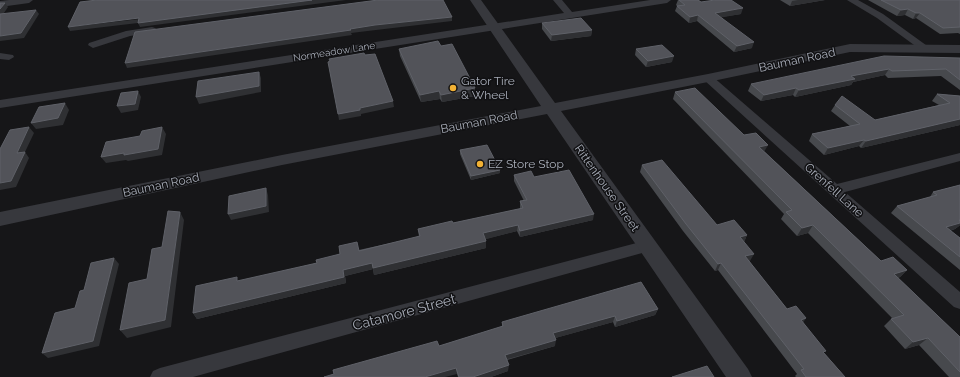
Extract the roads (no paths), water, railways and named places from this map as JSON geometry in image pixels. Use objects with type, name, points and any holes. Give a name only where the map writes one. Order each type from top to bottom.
[{"type":"street","points":[[0,4],[30,0]]},
{"type":"street","name":"Rittenhouse Street","points":[[475,0],[740,377]]},
{"type":"street","points":[[557,0],[570,15]]},
{"type":"street","name":"Normeadow Lane","points":[[0,104],[668,0]]},
{"type":"street","points":[[851,0],[880,16],[925,48]]},
{"type":"street","points":[[93,45],[129,33],[161,29]]},
{"type":"street","name":"Bauman Road","points":[[0,219],[282,160],[708,78],[850,48],[960,49]]},
{"type":"street","name":"Grenfell Lane","points":[[708,78],[960,302]]},
{"type":"street","points":[[833,190],[960,157]]},
{"type":"street","name":"Catamore Street","points":[[160,377],[648,246]]},
{"type":"place","name":"Gator Tire & Wheel","points":[[453,88]]},
{"type":"place","name":"EZ Store Stop","points":[[480,164]]}]
